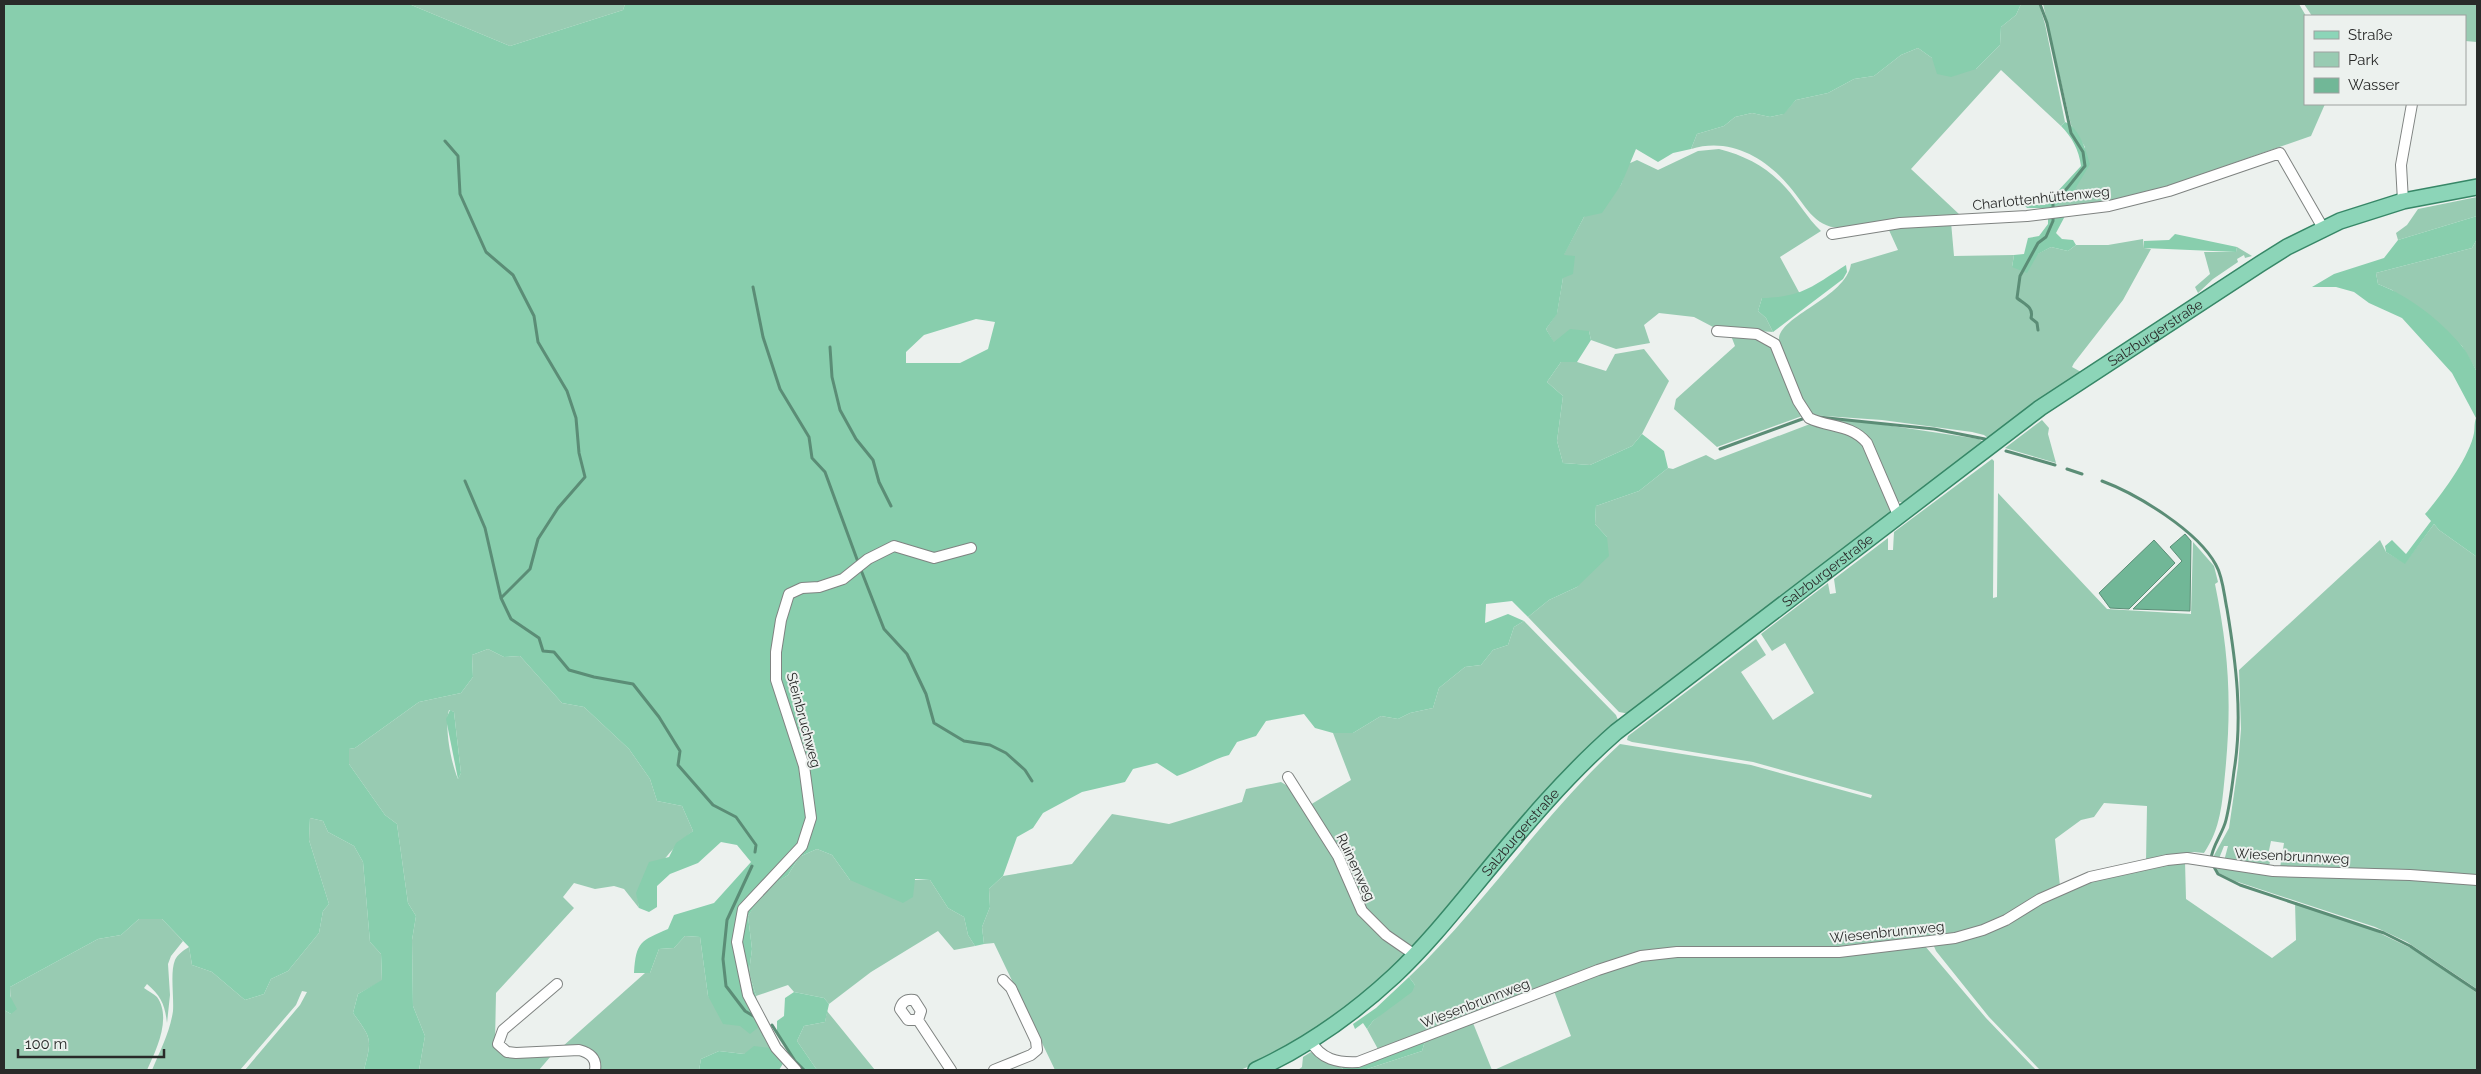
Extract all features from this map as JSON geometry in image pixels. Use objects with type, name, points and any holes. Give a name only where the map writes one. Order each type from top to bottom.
[{"type":"main road","name":"Salzburgerstraße","points":[[1256,1070],[1310,1040],[1367,1000],[1415,955],[1542,805],[1593,752],[1657,699],[1898,514],[2048,402],[2260,264],[2323,228],[2403,201],[2477,187]]},
{"type":"street","points":[[2403,201],[2401,165],[2412,105]]},
{"type":"street","name":"Charlottenhüttenweg","points":[[1832,234],[1900,223],[2028,216],[2109,206],[2168,191],[2280,152],[2323,228]]},
{"type":"street","points":[[1717,331],[1758,334],[1775,344],[1798,401],[1809,418],[1850,429],[1859,434],[1867,443],[1898,514]]},
{"type":"street","name":"Steinbruchweg","points":[[796,1070],[776,1048],[748,995],[737,942],[743,909],[802,846],[811,818],[804,766],[776,680],[776,652],[781,620],[790,594],[802,588],[819,587],[843,579],[868,559],[894,546],[934,558],[971,548]]},
{"type":"street","name":"Ruinenweg","points":[[1288,777],[1338,856],[1362,911],[1386,935],[1415,955]]},
{"type":"street","name":"Wiesenbrunnweg","points":[[1310,1040],[1322,1055],[1334,1061],[1358,1062],[1598,970],[1641,956],[1696,951],[1839,952],[1955,938],[1983,930],[2006,920],[2040,899],[2090,877],[2167,860],[2187,858],[2273,871],[2410,875],[2477,880]]},
{"type":"street","points":[[994,1070],[1031,1055],[1037,1050],[1036,1041],[1011,988],[1003,980]]},
{"type":"street","points":[[557,984],[503,1030],[498,1044],[507,1052],[516,1053],[579,1050],[588,1053],[594,1058],[595,1070]]},
{"type":"street","points":[[918,1020],[951,1070]]},
{"type":"green space","points":[[409,4],[625,4],[623,10],[510,46]]},
{"type":"green space","points":[[2021,4],[2039,4],[2045,24],[2065,122],[2061,126],[2001,70],[1911,169],[1960,215],[1840,228],[1831,227],[1816,219],[1779,176],[1757,158],[1745,152],[1719,146],[1691,149],[1697,134],[1724,126],[1735,117],[1752,113],[1770,117],[1783,114],[1796,100],[1828,93],[1854,79],[1874,76],[1901,55],[1918,48],[1932,58],[1976,69],[2000,45],[2001,27],[2016,15]]},
{"type":"green space","points":[[2043,4],[2299,4],[2305,15],[2304,105],[2325,105],[2311,136],[2154,191],[2110,202],[2054,208],[2074,188],[2082,168],[2085,147],[2071,125]]},
{"type":"green space","points":[[2304,4],[2477,4],[2477,42],[2466,41],[2466,15],[2311,15]]},
{"type":"green space","points":[[1719,149],[1738,155],[1764,168],[1786,188],[1821,231],[1780,257],[1800,294],[1783,298],[1762,298],[1758,311],[1766,318],[1773,332],[1715,328],[1694,317],[1659,313],[1644,325],[1650,343],[1616,349],[1591,340],[1589,331],[1554,343],[1546,329],[1557,313],[1563,278],[1563,256],[1584,217],[1621,185],[1628,164],[1637,160],[1658,170],[1698,151]]},
{"type":"green space","points":[[2477,197],[2477,216],[2398,240],[2396,233],[2407,225],[2418,209]]},
{"type":"green space","points":[[1951,222],[1954,256],[2014,255],[2012,267],[2051,247],[2068,251],[2076,245],[2108,245],[2143,239],[2144,248],[2151,249],[2123,300],[2074,363],[2072,367],[2081,372],[1989,439],[1984,435],[1972,432],[1882,420],[1810,415],[1803,404],[1781,352],[1779,340],[1782,331],[1800,314],[1838,287],[1846,276],[1851,264],[1898,250],[1888,228]]},
{"type":"green space","points":[[2477,239],[2477,372],[2462,346],[2392,290],[2378,284],[2376,273],[2472,248]]},
{"type":"green space","points":[[2237,247],[2252,256],[2245,258],[2244,255],[2237,259],[2238,262],[2213,279],[2198,293],[2195,287],[2210,274],[2204,252],[2236,252]]},
{"type":"green space","points":[[1730,333],[1768,342],[1805,415],[1717,447],[1674,409],[1676,399],[1735,346]]},
{"type":"green space","points":[[1644,349],[1669,381],[1642,434],[1632,446],[1590,465],[1563,463],[1557,441],[1563,396],[1547,382],[1561,362],[1577,362],[1606,371],[1615,354]]},
{"type":"green space","points":[[1818,418],[1879,424],[1979,439],[1985,443],[1905,503],[1895,501],[1873,448]]},
{"type":"green space","points":[[2042,420],[2049,428],[2048,434],[2056,463],[2005,448]]},
{"type":"green space","points":[[1810,424],[1853,434],[1864,443],[1892,504],[1891,514],[1630,714],[1619,712],[1528,617],[1549,600],[1577,587],[1607,537],[1595,524],[1596,506],[1639,491],[1668,468],[1673,469],[1706,455],[1715,460]]},
{"type":"green space","points":[[1992,459],[1994,461],[1993,598],[1997,597],[1998,493],[2107,609],[2191,614],[2193,542],[2214,566],[2218,582],[2215,584],[2226,656],[2229,701],[2225,774],[2220,815],[2210,844],[2204,853],[2194,852],[2146,861],[2147,806],[2104,803],[2094,817],[2081,820],[2055,839],[2060,886],[2010,915],[1957,934],[1862,947],[1670,949],[1379,1051],[1367,1029],[1373,1021],[1415,985],[1409,977],[1463,920],[1565,800],[1620,744],[1751,765],[1871,798],[1872,795],[1753,762],[1627,740],[1628,736],[1756,639],[1766,655],[1741,672],[1773,720],[1814,693],[1785,643],[1772,651],[1761,634],[1828,583],[1830,594],[1836,593],[1834,579],[1888,538],[1888,550],[1893,550],[1894,532]]},
{"type":"green space","points":[[2434,524],[2439,530],[2477,557],[2477,877],[2280,868],[2284,843],[2271,841],[2267,860],[2270,861],[2269,867],[2224,861],[2228,846],[2224,846],[2218,861],[2212,859],[2229,828],[2238,766],[2241,729],[2239,670],[2380,540],[2386,552],[2405,563]]},
{"type":"green space","points":[[1524,621],[1616,715],[1618,720],[1412,947],[1386,931],[1364,909],[1310,805],[1351,780],[1333,733],[1353,733],[1381,716],[1398,719],[1410,713],[1433,708],[1439,688],[1465,667],[1481,665],[1493,650],[1508,645],[1514,627]]},
{"type":"green space","points":[[488,649],[504,657],[520,656],[562,703],[584,707],[629,749],[650,779],[657,801],[682,806],[693,831],[670,852],[637,893],[639,908],[624,889],[614,886],[595,889],[574,883],[563,897],[574,908],[496,993],[495,1043],[497,1049],[551,1056],[539,1070],[419,1070],[425,1036],[413,1006],[412,940],[416,916],[408,903],[397,824],[385,815],[349,764],[349,749],[355,748],[419,702],[461,693],[473,677],[472,655]],"holes":[[[449,710],[454,712],[461,773],[458,779],[451,754],[447,725]]]},
{"type":"green space","points":[[1281,782],[1291,788],[1335,854],[1350,893],[1405,952],[1405,958],[1327,1021],[1285,1048],[1240,1070],[1055,1070],[994,943],[984,944],[982,927],[990,907],[989,889],[1003,876],[1072,864],[1112,814],[1169,824],[1242,802],[1246,789]]},
{"type":"green space","points":[[310,818],[323,821],[328,832],[354,846],[363,862],[370,942],[381,954],[382,981],[358,994],[353,1013],[369,1040],[364,1070],[245,1070],[300,1005],[307,992],[302,991],[296,1005],[240,1070],[152,1070],[172,1019],[172,977],[176,958],[181,953],[189,947],[192,965],[212,972],[245,1000],[264,994],[271,979],[288,971],[319,933],[323,911],[329,904],[309,840]]},
{"type":"green space","points":[[817,849],[832,855],[850,880],[930,880],[948,908],[964,917],[968,935],[975,946],[954,950],[938,931],[871,972],[829,1004],[824,998],[794,992],[788,985],[756,996],[749,972],[752,949],[748,916],[765,889],[788,875],[799,857]]},
{"type":"green space","points":[[2185,861],[2186,899],[2272,958],[2296,940],[2295,902],[2371,929],[2419,952],[2477,993],[2477,1070],[2040,1070],[1989,1017],[1936,951],[1933,944],[1965,938],[2059,893],[2087,882],[2162,863]]},
{"type":"green space","points":[[2216,867],[2477,883],[2477,989],[2407,942],[2375,927],[2235,881],[2219,873]]},
{"type":"green space","points":[[139,919],[162,919],[183,941],[171,956],[168,964],[170,995],[167,1023],[165,1011],[159,997],[147,984],[144,988],[157,997],[163,1014],[161,1034],[147,1070],[4,1070],[4,1010],[11,1014],[10,987],[98,939],[121,935]]},
{"type":"green space","points":[[685,936],[700,937],[708,996],[760,1026],[771,1048],[744,1054],[719,1051],[701,1059],[699,1070],[599,1070],[599,1062],[593,1052],[582,1048],[562,1047],[645,973],[650,973],[659,949],[674,948]]},
{"type":"green space","points":[[1925,946],[1986,1018],[2036,1070],[1494,1070],[1571,1036],[1554,991],[1642,959],[1698,953]]},
{"type":"green space","points":[[827,1011],[875,1070],[817,1070],[797,1041],[804,1026],[825,1022]]},
{"type":"green space","points":[[1473,1023],[1492,1070],[1364,1070],[1422,1051],[1425,1041]]},
{"type":"green space","points":[[1311,1052],[1333,1062],[1344,1070],[1298,1070],[1302,1067],[1303,1057]]},
{"type":"shaded area","points":[[4,4],[409,4],[510,46],[623,10],[625,4],[2021,4],[2016,15],[2001,27],[2000,45],[1976,69],[1951,77],[1937,74],[1932,58],[1918,48],[1901,55],[1874,76],[1854,79],[1828,93],[1796,100],[1784,114],[1770,117],[1752,113],[1735,117],[1724,126],[1697,134],[1691,149],[1673,153],[1658,162],[1636,149],[1621,185],[1602,213],[1584,217],[1564,255],[1575,256],[1573,274],[1563,278],[1557,314],[1546,329],[1554,342],[1570,329],[1589,331],[1591,340],[1577,362],[1561,362],[1547,382],[1563,396],[1557,441],[1563,463],[1590,465],[1632,446],[1642,434],[1664,451],[1668,468],[1639,491],[1596,506],[1595,524],[1607,537],[1609,556],[1577,587],[1549,600],[1528,617],[1512,601],[1486,604],[1485,623],[1508,614],[1524,621],[1514,627],[1508,645],[1493,650],[1481,665],[1465,667],[1439,688],[1433,708],[1410,713],[1398,719],[1381,716],[1353,733],[1333,733],[1315,728],[1304,714],[1266,721],[1256,736],[1237,742],[1229,755],[1191,771],[1177,776],[1157,763],[1133,769],[1125,782],[1082,792],[1043,813],[1033,828],[1017,837],[1003,876],[989,889],[990,907],[982,927],[984,944],[975,946],[968,935],[964,917],[948,908],[930,880],[915,879],[913,897],[903,903],[850,880],[832,855],[817,849],[799,857],[788,875],[766,889],[748,916],[752,949],[749,972],[756,996],[760,1026],[750,1034],[740,1026],[723,1024],[708,996],[700,937],[685,936],[674,948],[659,949],[650,973],[634,973],[636,954],[642,943],[668,929],[674,915],[714,903],[751,862],[737,845],[721,842],[698,863],[670,874],[657,886],[657,907],[649,912],[639,908],[636,893],[649,862],[669,857],[676,843],[693,831],[682,806],[657,801],[650,779],[629,749],[584,707],[562,703],[520,656],[504,657],[488,649],[472,655],[473,677],[461,693],[419,702],[355,748],[349,749],[349,764],[385,815],[397,824],[408,903],[416,916],[412,940],[413,1006],[425,1036],[419,1070],[364,1070],[369,1040],[353,1013],[358,994],[382,980],[381,954],[370,942],[363,862],[354,846],[328,832],[323,821],[310,818],[309,840],[329,904],[323,911],[319,933],[288,971],[271,979],[264,994],[245,1000],[212,972],[192,965],[189,947],[162,919],[139,919],[121,935],[98,939],[10,987],[10,996],[17,1009],[11,1014],[4,1010]],"holes":[[[976,319],[995,322],[988,349],[960,363],[906,363],[906,352],[924,335]]]},
{"type":"shaded area","points":[[2065,122],[2075,129],[2078,134],[2090,164],[2074,191],[2054,208],[2027,208],[2020,200],[2032,205],[2045,205],[2081,166],[2074,144],[2061,126]]},
{"type":"shaded area","points":[[2065,216],[2056,233],[2062,239],[2073,240],[2076,245],[2068,251],[2051,247],[2038,254],[2027,273],[2012,267],[2014,255],[2024,254],[2028,238],[2039,236],[2048,224],[2048,218]]},
{"type":"shaded area","points":[[2477,216],[2477,239],[2472,248],[2376,273],[2378,284],[2401,295],[2423,309],[2443,326],[2463,348],[2477,372],[2477,557],[2439,530],[2434,524],[2405,564],[2386,552],[2385,546],[2392,540],[2406,554],[2431,521],[2425,514],[2446,487],[2467,453],[2474,433],[2476,418],[2452,373],[2402,318],[2369,303],[2354,292],[2336,287],[2312,287],[2334,274],[2384,258],[2398,240]]},
{"type":"shaded area","points":[[2175,234],[2237,247],[2236,252],[2144,248],[2144,241],[2169,240]]},
{"type":"shaded area","points":[[1846,265],[1847,272],[1843,279],[1773,332],[1766,318],[1758,311],[1762,298],[1798,293]]},
{"type":"shaded area","points":[[450,710],[454,712],[461,773],[458,779],[446,719]]},
{"type":"shaded area","points":[[1409,977],[1415,985],[1412,992],[1373,1021],[1367,1029],[1363,1023],[1355,1029],[1353,1024],[1376,1008]]},
{"type":"shaded area","points":[[794,992],[824,998],[829,1004],[825,1022],[804,1026],[797,1041],[817,1070],[803,1070],[777,1035],[777,1021],[784,1016],[785,998]]},
{"type":"shaded area","points":[[1425,1041],[1422,1051],[1364,1070],[1344,1070],[1338,1064]]},
{"type":"shaded area","points":[[754,1046],[771,1048],[784,1062],[779,1070],[699,1070],[701,1059],[719,1051],[744,1054]]},
{"type":"water","points":[[2185,534],[2191,541],[2190,611],[2133,609],[2182,561],[2170,547]]},
{"type":"water","points":[[2154,540],[2175,563],[2129,609],[2110,608],[2099,593]]},
{"type":"waterway","points":[[2038,330],[2037,323],[2031,318],[2030,308],[2017,298],[2020,276],[2038,243],[2046,237],[2053,221],[2053,203],[2085,166],[2083,152],[2071,133],[2047,23],[2040,4]]},
{"type":"waterway","points":[[445,141],[458,156],[460,194],[486,252],[513,275],[534,316],[538,342],[567,391],[576,418],[579,453],[585,477],[558,508],[538,539],[530,569],[501,598]]},
{"type":"waterway","points":[[753,287],[763,337],[780,389],[809,437],[812,458],[825,472],[858,562]]},
{"type":"waterway","points":[[830,347],[832,377],[840,410],[856,439],[873,460],[879,482],[891,506]]},
{"type":"waterway","points":[[1818,417],[1934,429],[1985,439]]},
{"type":"waterway","points":[[1720,449],[1805,418]]},
{"type":"waterway","points":[[2006,451],[2055,465]]},
{"type":"waterway","points":[[2067,469],[2082,474]]},
{"type":"waterway","points":[[465,481],[485,528],[501,598],[511,619],[539,638],[543,651],[554,652],[569,670],[633,684],[659,717],[680,751],[678,765],[713,805],[736,817],[756,845],[755,852]]},
{"type":"waterway","points":[[2102,481],[2149,504],[2181,527],[2196,539],[2207,552],[2220,575],[2236,670],[2238,730],[2231,796],[2225,825],[2213,849],[2211,859]]},
{"type":"waterway","points":[[861,570],[884,629],[907,654],[926,694],[934,723],[964,741],[990,745],[1006,753],[1025,770],[1032,781]]},
{"type":"waterway","points":[[2213,865],[2218,874],[2240,885],[2384,933],[2410,946],[2477,991]]},
{"type":"waterway","points":[[752,866],[727,920],[723,959],[726,986],[745,1011],[755,1017]]},
{"type":"waterway","points":[[772,1025],[795,1061],[804,1070]]}]
